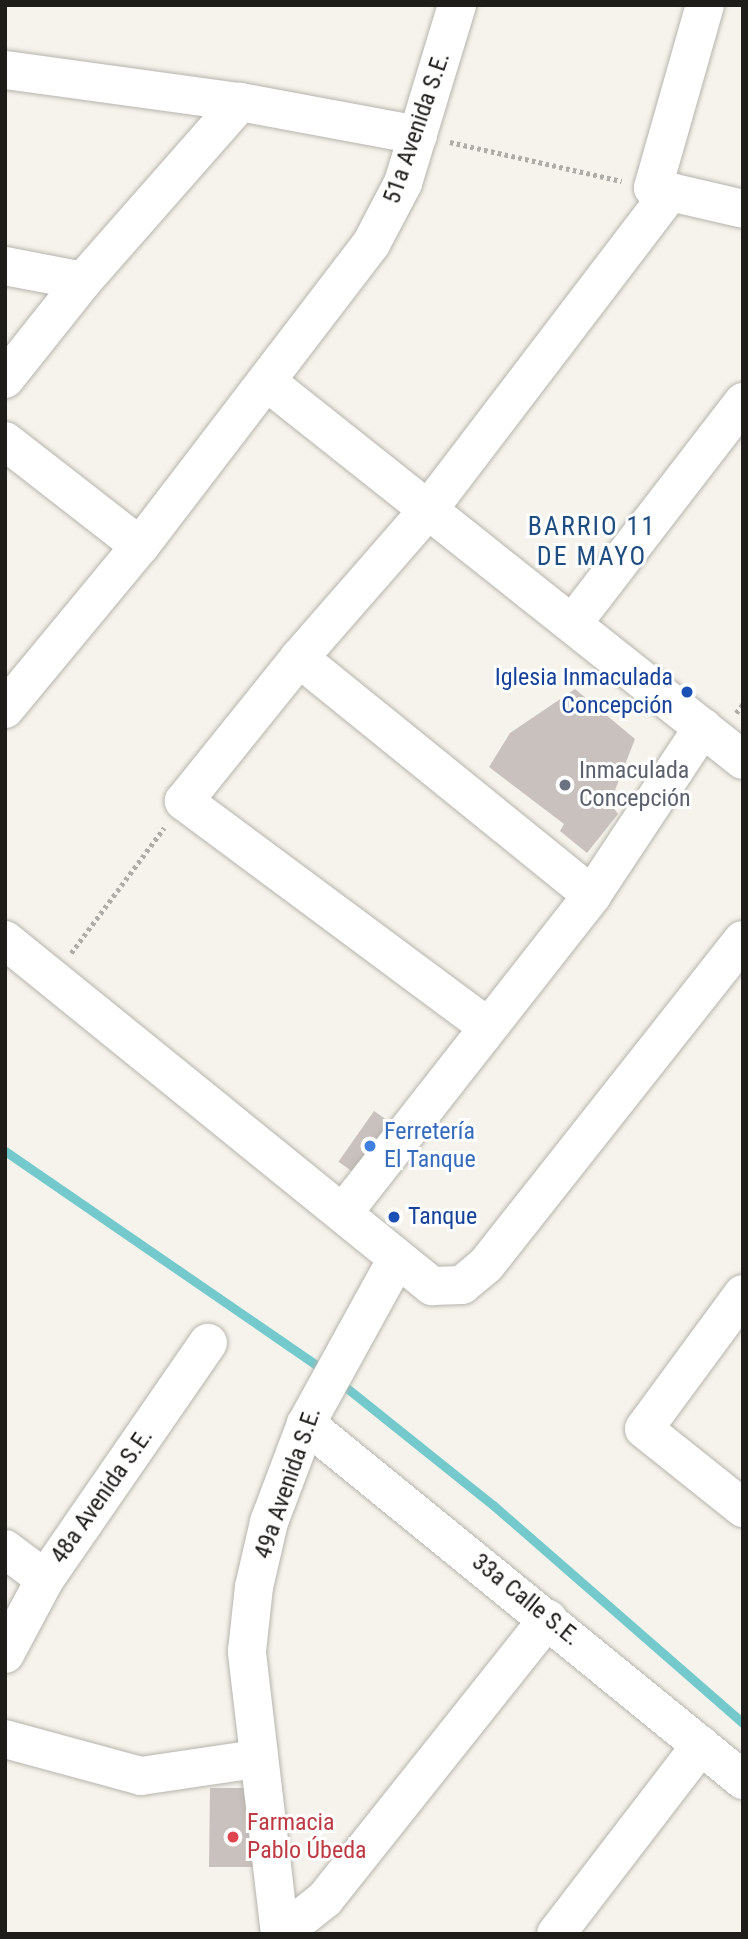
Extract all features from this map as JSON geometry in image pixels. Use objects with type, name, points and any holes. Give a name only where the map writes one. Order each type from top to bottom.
[{"type":"street","name":"51a Avenida S.E.","points":[[5,709],[140,546],[371,244],[403,183],[457,5]]},
{"type":"street","points":[[488,1027],[184,801],[299,658],[428,510],[661,190],[694,8]]},
{"type":"street","points":[[5,70],[240,102],[418,135]]},
{"type":"street","points":[[5,379],[83,281],[240,102]]},
{"type":"street","points":[[661,190],[743,209]]},
{"type":"street","points":[[5,266],[83,281]]},
{"type":"street","points":[[267,382],[743,760]]},
{"type":"street","points":[[573,623],[743,402]]},
{"type":"street","points":[[5,441],[140,546]]},
{"type":"street","points":[[299,658],[592,895]]},
{"type":"street","points":[[343,1213],[592,895],[703,727]]},
{"type":"street","points":[[5,940],[343,1213],[396,1260],[432,1286],[462,1284],[486,1265],[743,940]]},
{"type":"street","name":"49a Avenida S.E.","points":[[281,1934],[272,1840],[256,1759],[247,1651],[254,1587],[269,1522],[306,1424],[330,1373],[396,1260]]},
{"type":"street","points":[[743,1294],[644,1429],[743,1508]]},
{"type":"street","name":"48a Avenida S.E.","points":[[5,1654],[45,1579],[208,1343]]},
{"type":"street","name":"33a Calle S.E.","points":[[306,1424],[743,1780]]},
{"type":"street","points":[[5,1549],[45,1579]]},
{"type":"street","points":[[281,1934],[325,1899],[548,1619]]},
{"type":"street","points":[[5,1739],[141,1776],[256,1759]]},
{"type":"street","points":[[556,1934],[701,1745]]},
{"type":"path","points":[[418,135],[661,190]]},
{"type":"path","points":[[54,981],[82,936],[184,801]]},
{"type":"building","name":"Inmaculada Concepción","points":[[575,689],[635,739],[610,803],[618,814],[587,853],[560,831],[564,824],[489,767],[510,733]]},
{"type":"building","name":"Ferretería El Tanque","points":[[374,1111],[404,1132],[369,1183],[338,1162]]},
{"type":"building","name":"Farmacia Pablo Úbeda","points":[[210,1788],[246,1788],[256,1867],[209,1867]]},
{"type":"waterway","points":[[5,1151],[324,1370]]},
{"type":"waterway","points":[[338,1381],[493,1505],[743,1723]]},
{"type":"place","name":"Iglesia Inmaculada Concepción","points":[[687,692]]},
{"type":"place","name":"Inmaculada Concepción","points":[[565,785]]},
{"type":"place","name":"Ferretería El Tanque","points":[[370,1146]]},
{"type":"place","name":"Tanque","points":[[394,1217]]},
{"type":"place","name":"Farmacia Pablo Úbeda","points":[[233,1837]]},
{"type":"district","name":"BARRIO 11 DE MAYO","points":[[592,542]]}]
